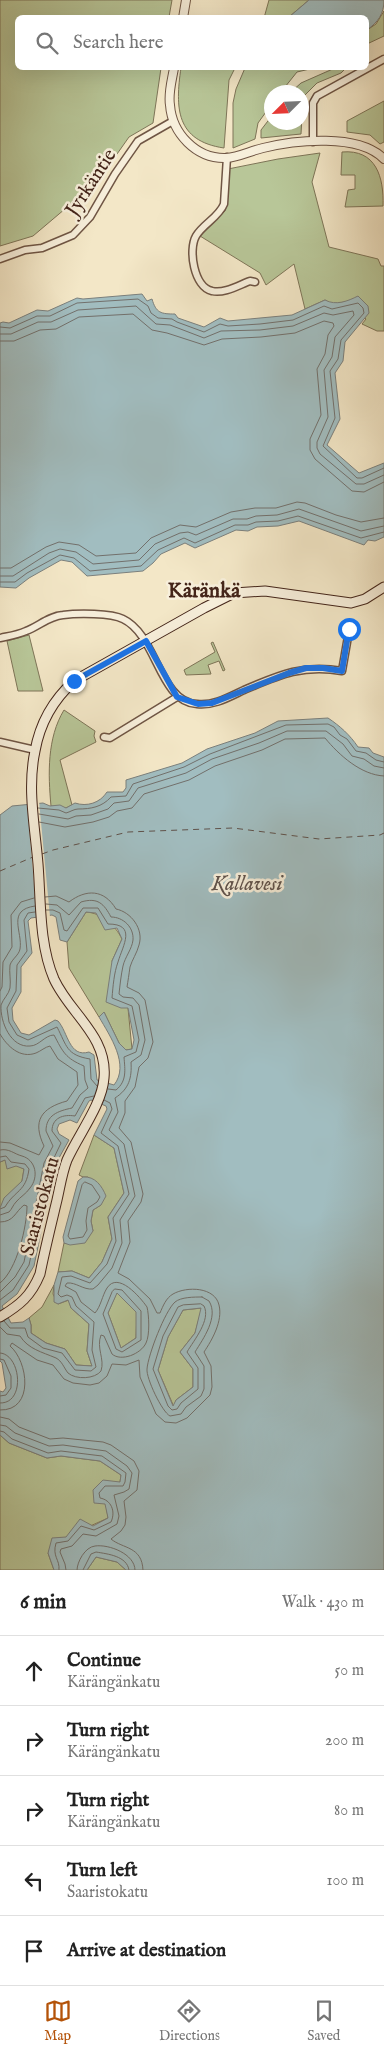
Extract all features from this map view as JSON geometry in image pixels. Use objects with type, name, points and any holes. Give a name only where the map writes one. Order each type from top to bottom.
[{"type":"main road","name":"Saaristokatu","points":[[0,1317],[13,1309],[33,1290],[37,1282],[65,1166],[94,1108],[104,1078],[104,1060],[98,1043],[90,1030],[71,1008],[55,982],[44,945],[31,780],[35,750],[47,715],[61,693],[74,681],[204,608],[234,594],[265,591],[351,603],[365,599],[384,587]]},
{"type":"street","points":[[184,15],[186,0]]},
{"type":"street","points":[[369,67],[384,59]]},
{"type":"street","points":[[174,70],[169,103],[173,121],[179,133],[190,145],[201,152],[213,156],[227,157],[272,146],[313,142],[356,143],[376,150],[384,158]]},
{"type":"street","points":[[313,142],[313,102],[317,96],[364,70]]},
{"type":"street","name":"Jyrkäntie","points":[[0,258],[25,250],[57,244],[73,236],[90,217],[115,174],[138,141],[173,121]]},
{"type":"street","points":[[227,157],[224,204],[221,211],[199,231],[193,243],[195,269],[200,280],[210,291],[220,292],[250,281],[255,282]]},
{"type":"street","points":[[0,638],[25,632],[49,618],[63,615],[113,616],[124,619],[146,641],[177,697],[198,704],[212,703],[306,668],[342,671],[350,625]]},
{"type":"street","points":[[104,737],[110,738],[177,697]]},
{"type":"street","points":[[0,742],[35,750]]},
{"type":"green space","points":[[0,0],[172,0],[169,15],[15,15],[15,70],[161,70],[153,123],[129,137],[98,181],[33,236],[0,246]]},
{"type":"green space","points":[[269,0],[309,0],[291,15],[265,15]]},
{"type":"green space","points":[[384,11],[384,36],[369,43],[369,29],[376,24]]},
{"type":"green space","points":[[181,70],[234,70],[229,80],[224,148],[208,144],[196,138],[188,130],[182,120],[179,109]]},
{"type":"green space","points":[[244,70],[306,70],[297,72],[287,85],[264,85],[264,115],[258,123],[255,139],[233,148],[233,103],[236,89]]},
{"type":"green space","points":[[330,70],[344,70],[341,73],[317,83],[309,91],[309,85],[299,85]]},
{"type":"green space","points":[[384,101],[384,142],[380,144],[370,135],[347,132],[347,121]]},
{"type":"green space","points":[[264,126],[264,130],[301,130],[301,134],[261,138],[261,130]]},
{"type":"green space","points":[[342,152],[354,152],[363,155],[376,167],[382,185],[383,206],[345,207],[348,190],[355,189],[355,175],[341,175]]},
{"type":"green space","points":[[320,153],[312,182],[329,247],[378,259],[381,266],[384,266],[384,331],[377,331],[362,324],[366,319],[345,302],[332,304],[325,300],[305,309],[294,264],[266,285],[260,273],[200,236],[225,211],[228,169]]},
{"type":"green space","points":[[29,635],[43,691],[18,691],[7,641]]},
{"type":"green space","points":[[213,642],[225,670],[223,671],[219,661],[208,665],[211,674],[186,675],[184,670],[215,652],[211,643]]},
{"type":"green space","points":[[64,710],[95,731],[96,742],[60,760],[72,805],[66,808],[51,806],[49,781],[50,756],[54,732]]},
{"type":"green space","points":[[86,912],[103,917],[116,929],[122,939],[112,961],[128,1008],[132,1049],[126,1050],[119,1043],[104,1012],[99,1017],[69,968],[67,942]]},
{"type":"green space","points":[[94,1135],[114,1148],[124,1193],[108,1217],[112,1239],[102,1262],[89,1278],[72,1271],[58,1272],[64,1243],[76,1242],[93,1231],[91,1221],[93,1210],[101,1205],[88,1177],[79,1175]]},
{"type":"green space","points":[[5,1160],[24,1169],[22,1181],[0,1208],[0,1162]]},
{"type":"green space","points":[[54,1285],[53,1294],[58,1304],[69,1300],[71,1308],[89,1324],[87,1351],[92,1366],[76,1365],[65,1349],[46,1343],[31,1333],[29,1318],[42,1307]]},
{"type":"green space","points":[[117,1292],[137,1312],[136,1338],[121,1348],[108,1313]]},
{"type":"green space","points":[[202,1308],[195,1333],[180,1352],[193,1369],[193,1387],[176,1400],[174,1407],[158,1370],[168,1337],[183,1310]]},
{"type":"green space","points":[[0,1435],[9,1443],[47,1458],[61,1456],[100,1461],[121,1475],[120,1482],[106,1504],[108,1518],[66,1537],[48,1553],[54,1570],[0,1570]]},
{"type":"green space","points":[[96,1557],[117,1562],[126,1570],[87,1570]]},
{"type":"water","points":[[309,0],[384,0],[380,17],[369,28],[369,15],[291,15]]},
{"type":"water","points":[[142,294],[147,301],[152,299],[155,307],[160,312],[175,314],[178,318],[204,327],[220,318],[228,321],[292,315],[325,300],[338,303],[358,296],[368,306],[369,313],[345,342],[343,361],[335,373],[340,419],[327,445],[359,473],[384,463],[384,537],[375,541],[368,540],[364,545],[299,521],[278,526],[257,527],[248,531],[236,530],[195,548],[185,543],[161,554],[143,571],[87,576],[72,562],[61,560],[29,578],[16,588],[0,587],[0,323],[9,323],[37,310],[48,311],[77,298]]},
{"type":"water","name":"Kallavesi","points":[[328,718],[337,724],[358,747],[369,748],[373,753],[384,757],[384,1570],[126,1570],[117,1562],[96,1557],[87,1570],[54,1570],[48,1553],[52,1538],[66,1537],[80,1519],[93,1526],[108,1518],[105,1504],[94,1503],[93,1490],[103,1480],[120,1482],[121,1475],[100,1461],[61,1456],[47,1458],[9,1443],[0,1435],[0,1391],[3,1392],[6,1388],[2,1363],[0,1361],[0,1208],[4,1198],[22,1181],[24,1169],[16,1166],[7,1169],[5,1160],[0,1162],[0,815],[12,806],[43,803],[50,806],[60,805],[66,808],[75,803],[84,805],[93,803],[101,799],[107,792],[123,792],[126,788],[126,780],[182,763],[207,749],[255,733],[278,721]],"holes":[[[86,912],[96,913],[105,930],[117,928],[122,939],[112,961],[106,1002],[121,1008],[128,1008],[134,1040],[132,1049],[126,1050],[119,1043],[104,1012],[99,1017],[113,1042],[119,1060],[120,1069],[114,1085],[97,1080],[94,1055],[89,1052],[82,1053],[73,1048],[58,1021],[55,1020],[29,1035],[21,1033],[13,1020],[12,1008],[21,992],[21,967],[32,953],[28,921],[31,918],[52,915],[56,917],[60,940],[67,942]],[[91,1100],[106,1106],[107,1109],[94,1135],[114,1148],[124,1193],[108,1217],[112,1239],[102,1262],[89,1278],[72,1271],[58,1272],[54,1285],[54,1302],[58,1304],[68,1300],[71,1308],[89,1324],[87,1351],[92,1366],[76,1365],[65,1349],[46,1343],[31,1333],[29,1318],[23,1322],[11,1323],[2,1306],[17,1294],[34,1266],[55,1165],[69,1140],[59,1134],[57,1129],[59,1124],[70,1120],[77,1123]],[[117,1293],[136,1312],[136,1338],[121,1348],[108,1313]],[[201,1308],[195,1333],[180,1352],[193,1369],[193,1387],[176,1400],[173,1406],[158,1370],[168,1337],[183,1310]]]},
{"type":"water","points":[[83,1177],[91,1178],[97,1182],[106,1196],[101,1205],[93,1210],[91,1221],[93,1231],[85,1243],[70,1245],[64,1243],[63,1237],[78,1181]]},
{"type":"pier","points":[[39,801],[50,917],[37,919],[27,802]]},
{"type":"ferry route","points":[[42,854],[128,832],[233,828],[319,839],[380,835],[384,833]]},
{"type":"ferry route","points":[[0,871],[33,857]]},
{"type":"district","name":"Käränkä","points":[[204,590]]},
{"type":"route","points":[[74,681],[146,641],[177,697],[190,703],[212,703],[256,685],[306,668],[342,671],[349,629]]}]
